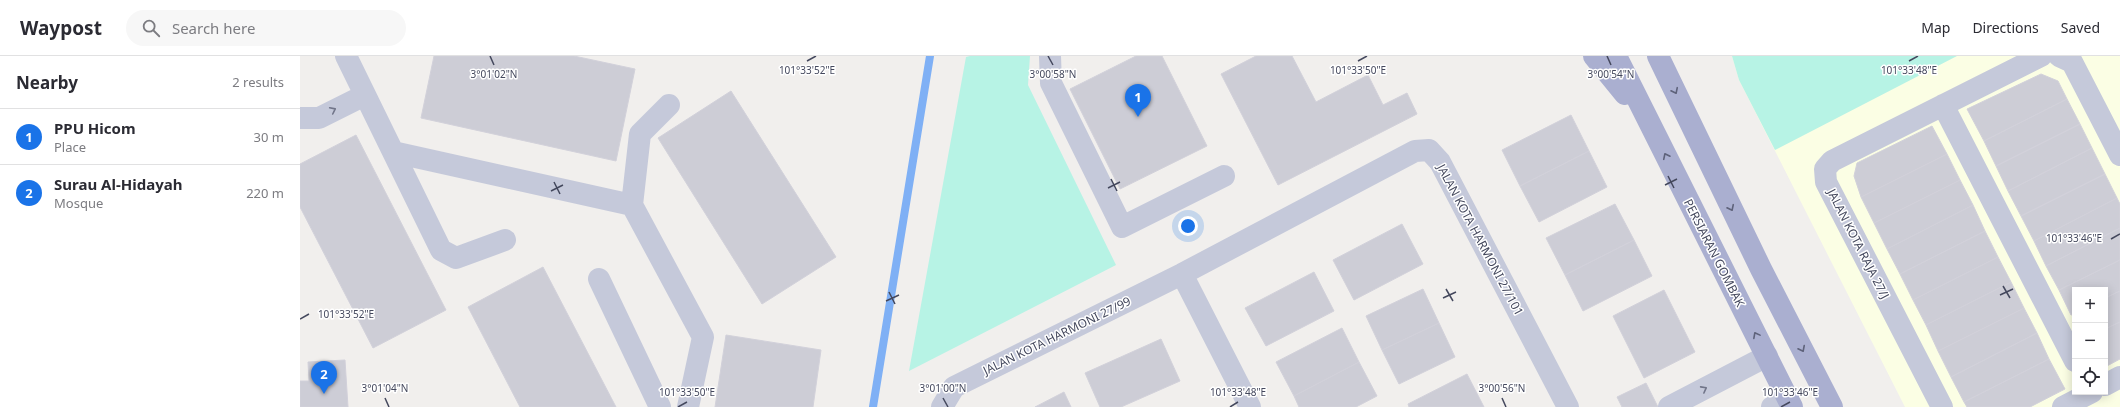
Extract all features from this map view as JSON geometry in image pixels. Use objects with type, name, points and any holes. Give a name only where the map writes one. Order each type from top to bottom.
[{"type":"main road","points":[[1594,56],[1649,123]]},
{"type":"main road","name":"PERSIARAN GOMBAK","points":[[1616,56],[1767,356],[1784,404]]},
{"type":"main road","points":[[1658,56],[1761,269],[1832,407]]},
{"type":"street","points":[[346,56],[441,250],[456,258],[506,240]]},
{"type":"street","points":[[1050,56],[1052,83],[1122,227],[1224,176]]},
{"type":"street","name":"JALAN KOTA RAJA 27/J","points":[[1942,407],[1826,182],[1825,169],[1832,161],[2041,56]]},
{"type":"street","points":[[2059,56],[2072,62],[2112,121],[2120,155]]},
{"type":"street","points":[[300,118],[319,118],[365,95]]},
{"type":"street","points":[[669,104],[640,134],[632,205],[703,336],[688,407]]},
{"type":"street","points":[[1943,105],[2074,359]]},
{"type":"street","name":"JALAN KOTA HARMONI 27/101","points":[[1182,274],[1415,151],[1429,150],[1440,162],[1568,407]]},
{"type":"street","points":[[393,152],[632,205]]},
{"type":"street","points":[[1182,274],[1250,407]]},
{"type":"street","name":"JALAN KOTA HARMONI 27/99","points":[[942,407],[954,387],[1182,274]]},
{"type":"street","points":[[599,279],[660,407]]},
{"type":"street","points":[[1669,407],[1767,356]]},
{"type":"street","points":[[2108,383],[2120,377]]},
{"type":"street","points":[[2063,407],[2085,395]]},
{"type":"street","points":[[2093,395],[2099,407]]},
{"type":"shaded area","points":[[1030,56],[1028,85],[1116,265],[909,371],[966,57]]},
{"type":"shaded area","points":[[1732,56],[2120,56],[2120,407],[1905,407],[1739,80]]},
{"type":"shaded area","points":[[1732,56],[1957,56],[1775,150],[1739,80]]},
{"type":"building","points":[[434,56],[574,56],[635,69],[616,161],[421,118]]},
{"type":"building","points":[[1136,56],[1162,56],[1207,146],[1120,189],[1070,89]]},
{"type":"building","points":[[1256,56],[1292,56],[1316,102],[1368,75],[1383,105],[1407,93],[1417,114],[1278,185],[1221,74]]},
{"type":"building","points":[[2041,74],[2058,81],[2067,99],[1984,141],[1967,109]]},
{"type":"building","points":[[731,91],[836,257],[762,304],[658,138]]},
{"type":"building","points":[[2067,99],[2080,124],[1996,166],[1984,141]]},
{"type":"building","points":[[1571,115],[1589,151],[1520,186],[1502,150]]},
{"type":"building","points":[[2080,124],[2092,148],[2008,191],[1996,166]]},
{"type":"building","points":[[1932,126],[1947,154],[1861,197],[1854,176],[1857,163]]},
{"type":"building","points":[[356,135],[446,310],[373,348],[300,207],[300,164]]},
{"type":"building","points":[[2092,148],[2105,174],[2021,216],[2008,191]]},
{"type":"building","points":[[1589,151],[1607,187],[1539,222],[1520,186]]},
{"type":"building","points":[[1947,154],[1960,180],[1874,223],[1861,197]]},
{"type":"building","points":[[2105,174],[2117,198],[2034,241],[2021,216]]},
{"type":"building","points":[[1960,180],[1973,205],[1887,249],[1874,223]]},
{"type":"building","points":[[2117,198],[2120,204],[2120,228],[2046,266],[2034,241]]},
{"type":"building","points":[[1615,204],[1634,240],[1565,275],[1546,238]]},
{"type":"building","points":[[1973,205],[1985,231],[1900,274],[1887,249]]},
{"type":"building","points":[[1402,224],[1423,264],[1354,300],[1333,260]]},
{"type":"building","points":[[2120,228],[2120,260],[2059,290],[2046,266]]},
{"type":"building","points":[[1985,231],[1998,257],[1913,300],[1900,274]]},
{"type":"building","points":[[1634,240],[1652,276],[1583,311],[1565,275]]},
{"type":"building","points":[[1998,257],[2011,282],[1926,325],[1913,300]]},
{"type":"building","points":[[2120,260],[2120,291],[2108,297],[2108,287],[2072,287],[2072,315],[2059,290]]},
{"type":"building","points":[[543,267],[616,407],[520,407],[468,307]]},
{"type":"building","points":[[1314,272],[1334,311],[1266,346],[1245,308]]},
{"type":"building","points":[[2011,282],[2024,308],[1938,351],[1926,325]]},
{"type":"building","points":[[1423,289],[1439,323],[1382,350],[1366,316]]},
{"type":"building","points":[[1664,290],[1695,352],[1644,378],[1613,316]]},
{"type":"building","points":[[2120,291],[2120,322],[2108,328],[2108,323],[2108,297]]},
{"type":"building","points":[[2024,308],[2037,333],[1951,377],[1938,351]]},
{"type":"building","points":[[2120,322],[2120,359],[2108,365],[2108,359],[2108,328]]},
{"type":"building","points":[[1439,323],[1455,357],[1399,384],[1382,350]]},
{"type":"building","points":[[1342,328],[1359,362],[1294,396],[1276,362]]},
{"type":"building","points":[[2037,333],[2049,359],[1964,402],[1951,377]]},
{"type":"building","points":[[726,335],[821,350],[813,407],[715,407]]},
{"type":"building","points":[[1161,339],[1180,381],[1121,407],[1100,407],[1085,373]]},
{"type":"building","points":[[2049,359],[2065,389],[2030,407],[1967,407],[1964,402]]},
{"type":"building","points":[[345,360],[348,407],[300,407],[300,381],[309,381],[308,362]]},
{"type":"building","points":[[1359,362],[1377,396],[1356,407],[1299,407],[1294,396]]},
{"type":"building","points":[[1467,374],[1484,407],[1409,407],[1408,404]]},
{"type":"building","points":[[1646,383],[1658,407],[1622,407],[1617,397]]},
{"type":"building","points":[[1064,392],[1071,407],[1035,407]]},
{"type":"waterway","points":[[873,407],[930,56]]},
{"type":"place","name":"PPU Hicom","points":[[1138,117]]},
{"type":"place","name":"Surau Al-Hidayah","points":[[324,394]]}]
